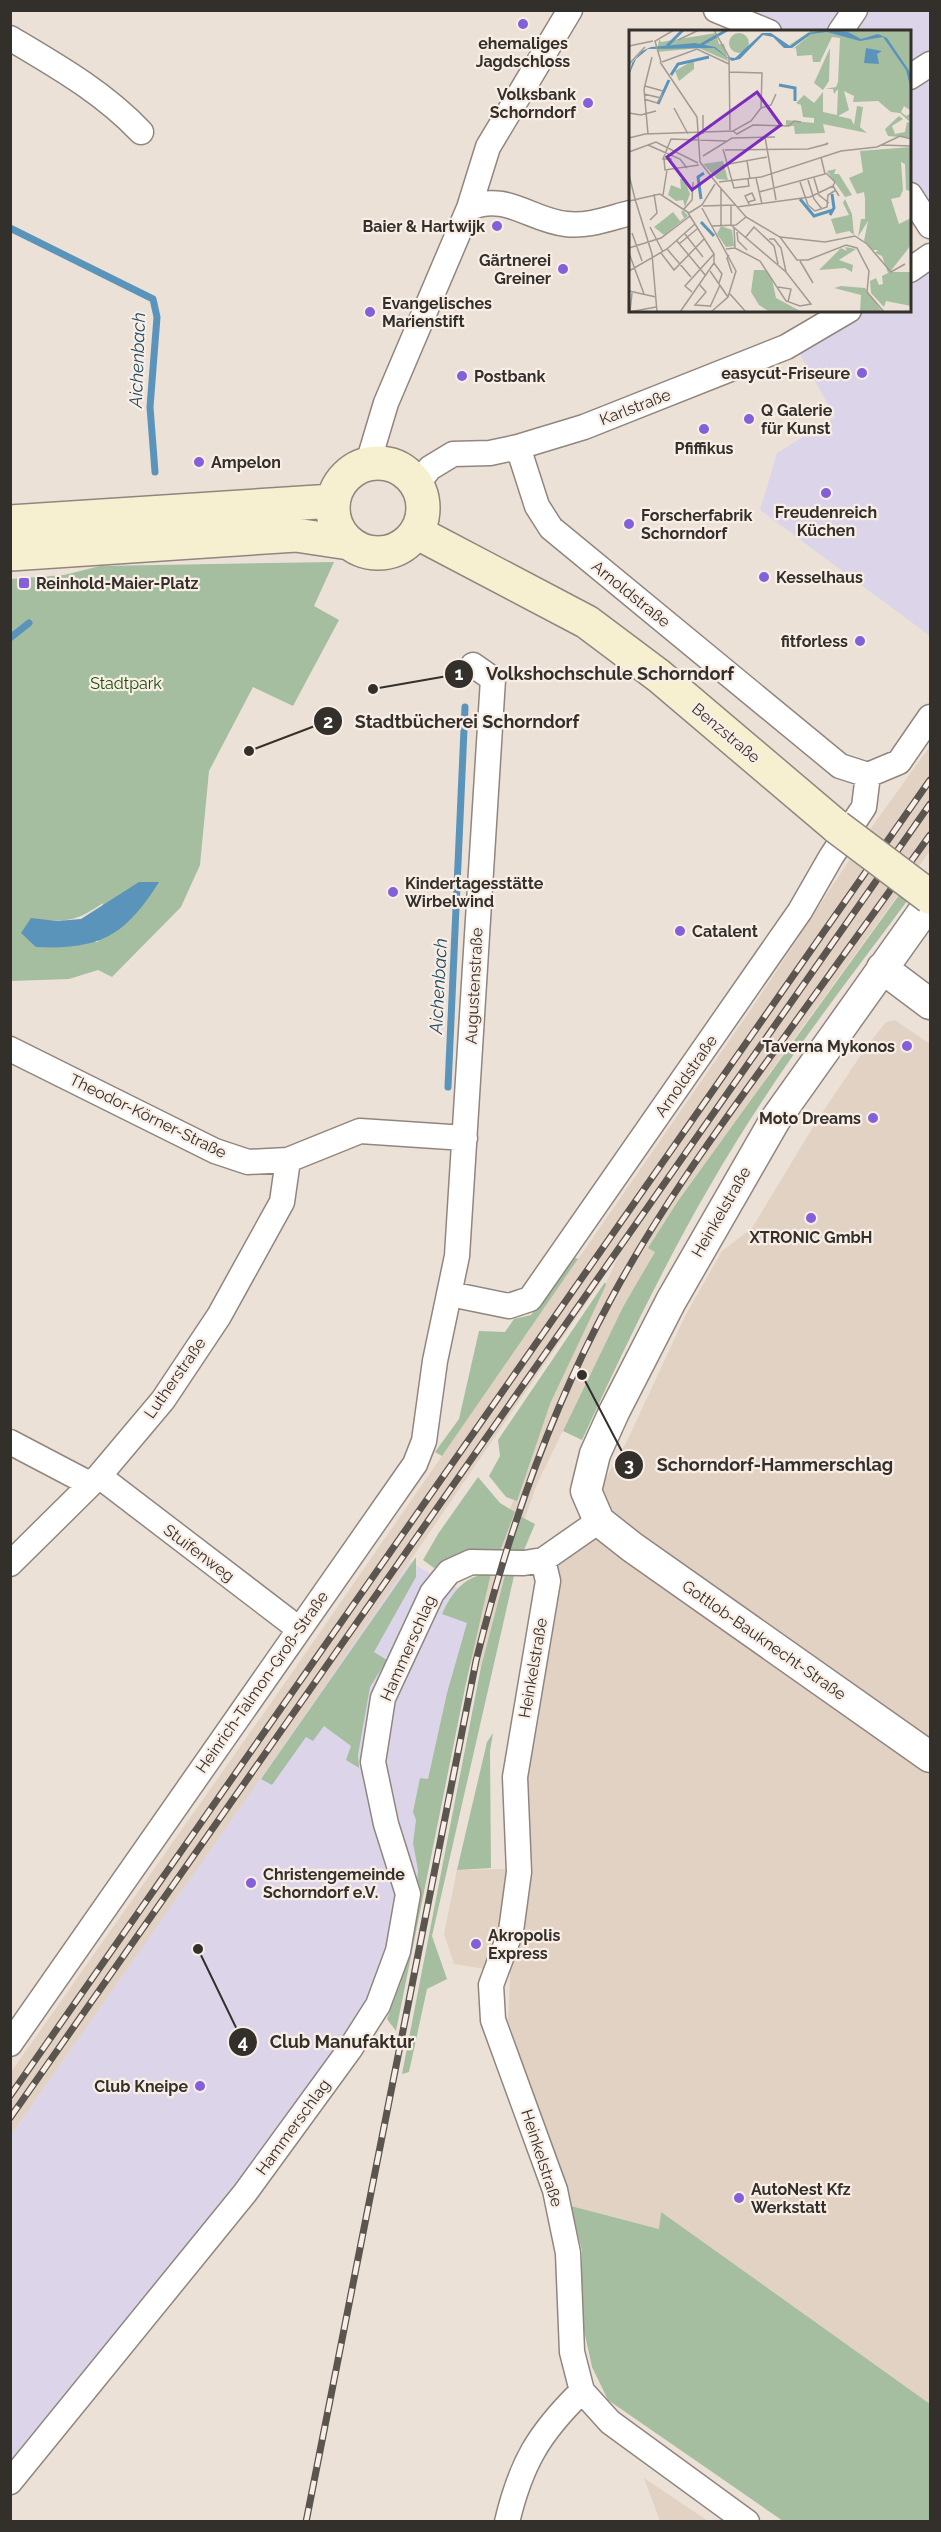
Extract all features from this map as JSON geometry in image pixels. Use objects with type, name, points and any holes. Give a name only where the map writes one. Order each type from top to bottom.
[{"type":"main road","points":[[10,554],[296,535],[349,543],[366,552],[385,553],[403,546],[416,532],[423,517],[423,500],[417,484],[408,473],[395,465],[382,462],[368,464],[351,471],[339,484],[333,501],[334,517],[339,531],[349,543]]},
{"type":"main road","points":[[10,522],[333,501]]},
{"type":"main road","name":"Benzstraße","points":[[416,532],[587,622],[659,676],[837,827],[930,897]]},
{"type":"street","points":[[368,464],[386,403],[469,208],[488,147],[570,10]]},
{"type":"street","points":[[716,10],[764,30]]},
{"type":"street","points":[[841,30],[855,10]]},
{"type":"street","points":[[10,38],[82,81],[116,106],[141,132]]},
{"type":"street","points":[[911,76],[930,64]]},
{"type":"street","points":[[911,198],[930,226]]},
{"type":"street","points":[[469,208],[484,201],[501,203],[567,224],[589,223],[629,213]]},
{"type":"street","points":[[911,269],[930,256]]},
{"type":"street","name":"Karlstraße","points":[[417,484],[430,468],[453,454],[490,453],[584,427],[786,347],[846,312]]},
{"type":"street","name":"Arnoldstraße","points":[[450,1294],[509,1306],[530,1299],[800,911],[831,857],[864,807],[868,774],[840,766],[551,528],[537,506],[518,447]]},
{"type":"street","name":"Augustenstraße","points":[[450,1294],[457,1256],[493,679],[473,665]]},
{"type":"street","points":[[868,774],[899,762],[930,717]]},
{"type":"street","name":"Heinkelstraße","points":[[599,1521],[586,1491],[587,1476],[630,1381],[671,1301],[775,1120],[930,902]]},
{"type":"street","points":[[882,968],[930,1004]]},
{"type":"street","name":"Theodor-Körner-Straße","points":[[10,1049],[215,1151],[248,1162],[288,1160],[360,1131],[465,1138]]},
{"type":"street","name":"Lutherstraße","points":[[10,1564],[94,1480],[163,1400],[219,1316],[282,1202],[288,1160]]},
{"type":"street","name":"Heinrich-Talmon-Groß-Straße","points":[[10,2044],[415,1464],[424,1441],[435,1361],[450,1294]]},
{"type":"street","name":"Stuifenweg","points":[[10,1442],[94,1480],[299,1629]]},
{"type":"street","points":[[543,1560],[599,1521]]},
{"type":"street","name":"Gottlob-Bauknecht-Straße","points":[[599,1521],[632,1547],[930,1757]]},
{"type":"street","name":"Heinkelstraße","points":[[543,1560],[548,1581],[515,1777],[519,1872],[511,1931],[491,1985],[493,2020],[555,2190],[568,2253],[572,2352],[582,2391]]},
{"type":"street","name":"Hammerschlag","points":[[10,2482],[244,2193],[350,2049],[378,2005],[398,1951],[408,1894],[386,1824],[373,1762],[383,1698],[432,1593],[449,1572],[471,1562],[524,1563],[543,1560]]},
{"type":"street","points":[[507,2522],[515,2487],[532,2449],[556,2418],[582,2391],[610,2422],[747,2522]]},
{"type":"shaded area","points":[[716,11],[930,11],[930,221],[911,191],[911,30],[764,30]]},
{"type":"shaded area","points":[[930,262],[930,636],[760,510],[777,453],[835,417],[798,351],[856,312],[911,312],[911,275]]},
{"type":"shaded area","points":[[930,746],[930,851],[770,1072],[623,1307],[537,1484],[505,1575],[481,1667],[467,1664],[495,1548],[550,1404],[619,1255],[309,1709],[11,2135],[11,2072],[280,1690],[758,999],[861,842]]},
{"type":"shaded area","points":[[895,1020],[930,1044],[930,2404],[660,2213],[660,2229],[571,2206],[508,2020],[510,1973],[454,1964],[444,1934],[457,1870],[507,1869],[535,1603],[627,1441],[685,1316],[722,1251],[752,1228],[816,1122],[867,1046],[886,1022]]},
{"type":"shaded area","points":[[410,1562],[482,1602],[409,1945],[252,2179],[11,2472],[11,2135]]},
{"type":"shaded area","points":[[644,2478],[708,2521],[660,2521]]},
{"type":"green space","name":"Stadtpark","points":[[334,562],[314,606],[339,620],[293,706],[253,687],[209,771],[200,865],[181,907],[112,977],[98,970],[69,979],[11,981],[11,579],[64,575],[100,566]],"holes":[[[103,903],[98,942],[22,933],[31,919],[69,920]]]},
{"type":"green space","points":[[902,891],[910,897],[797,1050],[735,1143],[711,1184],[643,1310],[582,1440],[563,1431],[623,1307],[655,1252],[648,1248],[678,1201]]},
{"type":"green space","points":[[574,1257],[578,1259],[442,1456],[435,1452],[459,1419],[479,1331],[505,1332],[514,1319],[531,1315]]},
{"type":"green space","points":[[605,1282],[606,1285],[550,1404],[517,1501],[506,1497],[489,1476],[500,1456],[498,1440]]},
{"type":"green space","points":[[478,1477],[500,1503],[515,1512],[500,1551],[467,1551],[434,1568],[423,1560],[438,1534]]},
{"type":"green space","points":[[520,1516],[535,1524],[524,1550],[517,1554],[508,1552]]},
{"type":"green space","points":[[416,1557],[416,1577],[374,1652],[387,1660],[370,1687],[358,1755],[359,1768],[346,1760],[351,1746],[324,1726],[313,1741],[306,1737],[272,1785],[261,1779]]},
{"type":"green space","points":[[491,1573],[466,1683],[396,2031],[387,2019],[401,1982],[416,1897],[418,1870],[413,1843],[416,1820],[413,1812],[420,1778],[428,1779],[447,1693],[467,1623],[442,1614],[450,1599],[461,1586],[474,1577]]},
{"type":"green space","points":[[505,1575],[514,1576],[432,1936],[447,1979],[427,1989],[409,2072],[402,2074],[481,1667]]},
{"type":"green space","points":[[493,1733],[490,1751],[491,1868],[457,1870],[487,1742]]},
{"type":"green space","points":[[571,2206],[659,2229],[661,2212],[930,2404],[930,2521],[783,2521],[608,2400],[592,2367],[580,2312],[582,2251]]},
{"type":"water","points":[[139,882],[159,882],[134,915],[109,936],[77,946],[36,947],[21,933],[31,918],[57,921],[81,919]]},
{"type":"waterway","name":"Aichenbach","points":[[10,228],[153,299],[157,317],[150,407],[155,472]]},
{"type":"waterway","points":[[10,638],[29,623]]},
{"type":"waterway","name":"Aichenbach","points":[[448,1087],[465,707]]},
{"type":"railway","points":[[10,2096],[930,780]]},
{"type":"railway","points":[[10,2118],[930,804]]},
{"type":"railway","points":[[306,2522],[476,1661],[501,1567],[549,1430],[611,1299],[685,1177],[930,835]]},
{"type":"place","name":"ehemaliges Jagdschloss","points":[[523,24]]},
{"type":"place","name":"Volksbank Schorndorf","points":[[588,103]]},
{"type":"place","name":"Baier & Hartwijk","points":[[497,226]]},
{"type":"place","name":"Gärtnerei Greiner","points":[[563,269]]},
{"type":"place","name":"Evangelisches Marienstift","points":[[370,312]]},
{"type":"place","name":"easycut-Friseure","points":[[862,373]]},
{"type":"place","name":"Postbank","points":[[462,376]]},
{"type":"place","name":"Q Galerie für Kunst","points":[[749,419]]},
{"type":"place","name":"Pfiffikus","points":[[704,429]]},
{"type":"place","name":"Ampelon","points":[[199,462]]},
{"type":"place","name":"Freudenreich Küchen","points":[[826,493]]},
{"type":"place","name":"Forscherfabrik Schorndorf","points":[[629,524]]},
{"type":"place","name":"Kesselhaus","points":[[764,577]]},
{"type":"place","name":"Reinhold-Maier-Platz","points":[[24,583]]},
{"type":"place","name":"fitforless","points":[[860,641]]},
{"type":"place","name":"Volkshochschule Schorndorf","points":[[373,689]]},
{"type":"place","name":"Stadtbücherei Schorndorf","points":[[249,751]]},
{"type":"place","name":"Kindertagesstätte Wirbelwind","points":[[393,892]]},
{"type":"place","name":"Catalent","points":[[680,931]]},
{"type":"place","name":"Taverna Mykonos","points":[[907,1046]]},
{"type":"place","name":"Moto Dreams","points":[[873,1118]]},
{"type":"place","name":"XTRONIC GmbH","points":[[811,1218]]},
{"type":"place","name":"Schorndorf-Hammerschlag","points":[[582,1375]]},
{"type":"place","name":"Christengemeinde Schorndorf e.V.","points":[[251,1883]]},
{"type":"place","name":"Akropolis Express","points":[[476,1944]]},
{"type":"place","name":"Club Manufaktur","points":[[198,1949]]},
{"type":"place","name":"Club Kneipe","points":[[200,2086]]},
{"type":"place","name":"AutoNest Kfz Werkstatt","points":[[739,2198]]}]
